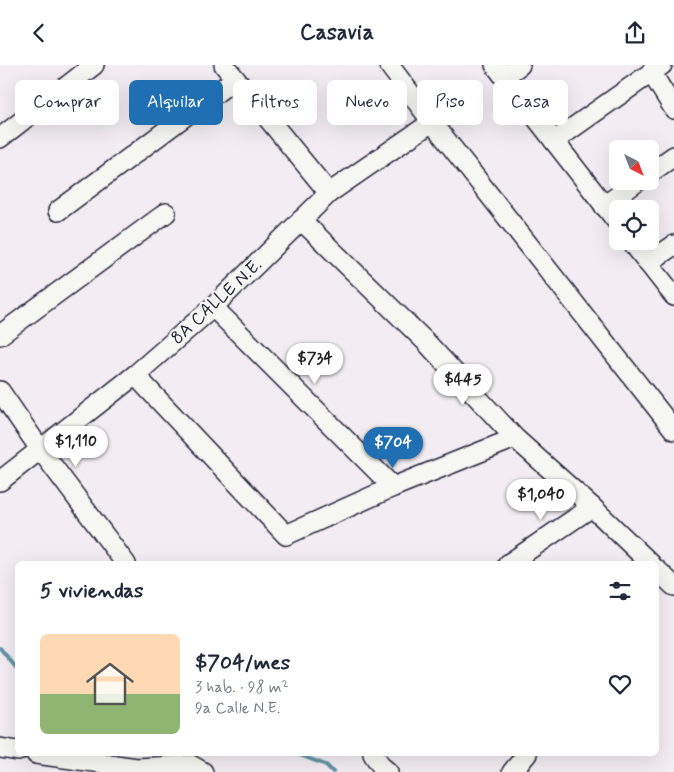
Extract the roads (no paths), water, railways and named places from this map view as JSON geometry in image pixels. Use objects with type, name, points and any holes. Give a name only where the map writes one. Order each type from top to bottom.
[{"type":"street","points":[[0,138],[94,65]]},
{"type":"street","points":[[389,65],[417,102]]},
{"type":"street","points":[[520,65],[499,71],[609,212]]},
{"type":"street","points":[[554,141],[656,69],[674,109]]},
{"type":"street","points":[[58,211],[229,72],[329,193]]},
{"type":"street","name":"8A CALLE N.E.","points":[[0,481],[135,375],[213,307],[329,193],[428,125]]},
{"type":"street","points":[[434,125],[674,430]]},
{"type":"street","points":[[659,167],[674,156]]},
{"type":"street","points":[[604,206],[626,190]]},
{"type":"street","points":[[0,335],[166,213]]},
{"type":"street","points":[[301,220],[426,342],[515,438],[592,507],[648,561]]},
{"type":"street","points":[[648,263],[674,245]]},
{"type":"street","points":[[639,250],[674,296]]},
{"type":"street","points":[[213,307],[393,487]]},
{"type":"street","points":[[135,375],[286,535],[393,487],[515,438]]},
{"type":"street","points":[[0,391],[40,449],[124,561]]},
{"type":"street","points":[[512,561],[592,507]]},
{"type":"street","points":[[659,572],[674,586]]},
{"type":"street","points":[[0,748],[15,750]]},
{"type":"street","points":[[50,756],[137,768],[175,764],[191,765],[203,772]]},
{"type":"street","points":[[374,756],[388,772]]},
{"type":"street","points":[[512,772],[525,756]]},
{"type":"waterway","points":[[0,648],[15,666]]},
{"type":"waterway","points":[[302,756],[326,765],[333,772]]}]
